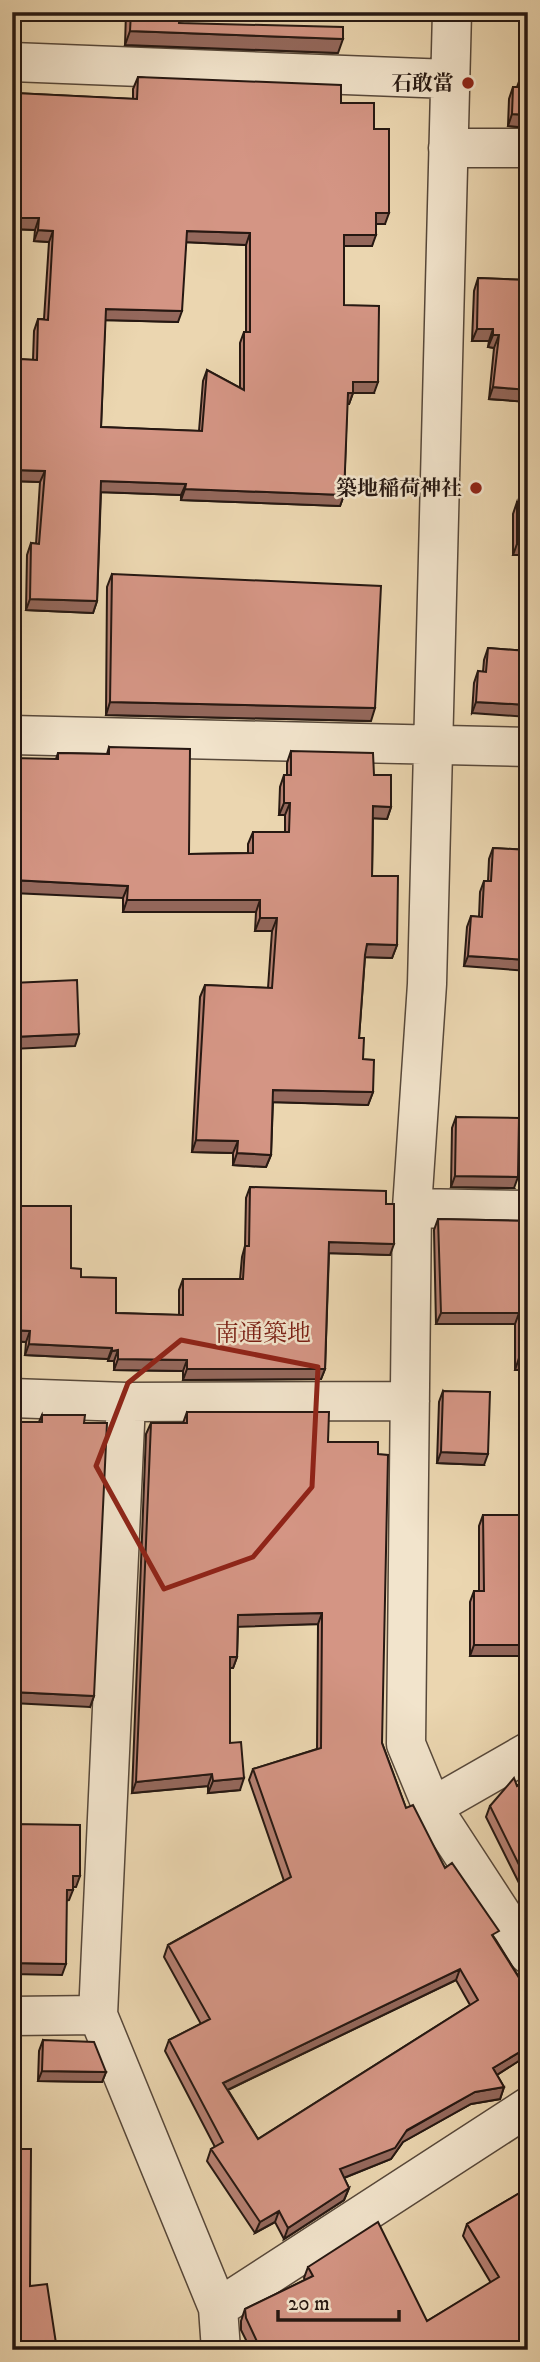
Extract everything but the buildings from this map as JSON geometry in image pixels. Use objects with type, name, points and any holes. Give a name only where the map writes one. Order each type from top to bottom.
[{"type":"street","points":[[452,12],[427,984],[412,1208],[406,1744],[432,1807],[528,1954]]},
{"type":"street","points":[[12,62],[449,79]]},
{"type":"street","points":[[448,148],[528,148]]},
{"type":"street","points":[[12,735],[432,742],[528,747]]},
{"type":"street","points":[[412,1208],[528,1210]]},
{"type":"street","points":[[12,1398],[126,1402],[410,1401]]},
{"type":"street","points":[[126,1402],[98,2015],[218,2308],[221,2350]]},
{"type":"street","points":[[432,1807],[528,1752]]},
{"type":"street","points":[[12,2016],[98,2015]]},
{"type":"street","points":[[218,2308],[528,2108]]},
{"type":"highlighted area","points":[[181,1340],[318,1367],[312,1487],[253,1557],[164,1589],[96,1466],[128,1383]]},
{"type":"place","name":"石敢當","points":[[468,83]]},
{"type":"place","name":"築地稲荷神社","points":[[476,488]]},
{"type":"district","name":"南通築地","points":[[263,1333]]}]
